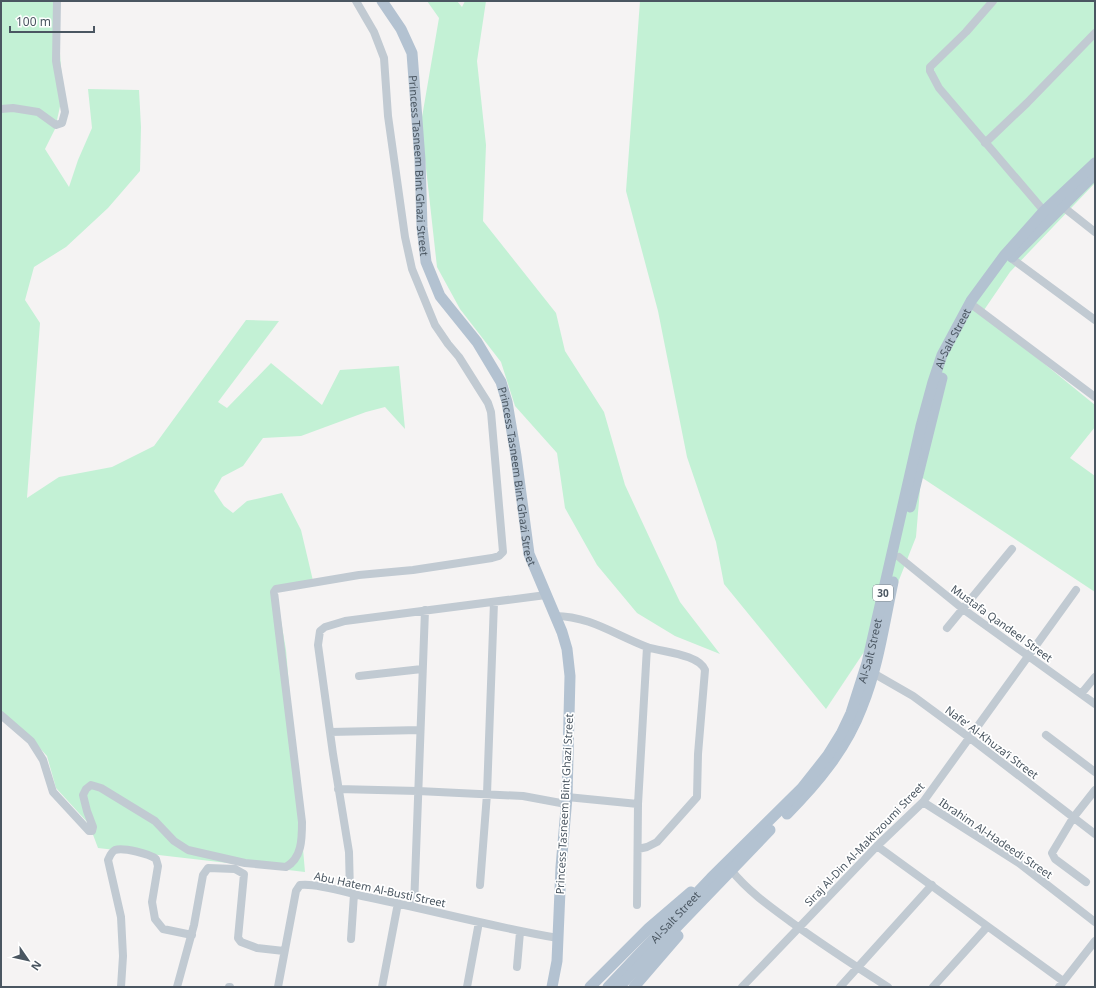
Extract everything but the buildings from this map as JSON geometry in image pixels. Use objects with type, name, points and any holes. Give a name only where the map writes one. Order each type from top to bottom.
[{"type":"main road","name":"Princess Tasneem Bint Ghazi Street","points":[[382,1],[401,29],[412,53],[420,160],[422,227],[426,262],[440,296],[477,342],[501,382],[507,402],[516,456],[529,554],[567,649],[570,676],[566,801],[558,938],[553,981],[557,987]]},
{"type":"main road","name":"Al-Salt Street","points":[[608,987],[711,878],[802,788],[828,755],[841,734],[851,713],[867,662],[921,426],[940,360],[959,321],[981,286],[1004,256],[1044,211],[1095,163]]},
{"type":"main road","name":"Al-Salt Street","points":[[619,987],[730,870],[804,797],[824,773],[851,732],[863,707],[873,673],[939,386],[956,339],[993,279],[1011,258],[1095,174]]},
{"type":"main road","points":[[590,987],[649,928],[688,894],[711,878]]},
{"type":"main road","points":[[634,987],[699,911],[711,891]]},
{"type":"street","points":[[1,109],[13,108],[38,112],[56,125],[62,123],[64,120],[56,61],[57,1]]},
{"type":"street","points":[[1,715],[31,740],[43,760],[53,792],[88,831],[92,831],[93,827],[86,811],[83,795],[87,788],[94,785],[104,789],[155,821],[174,841],[188,850],[245,863],[286,867],[293,862],[300,849],[302,822],[274,592],[276,590],[360,575],[413,570],[492,558],[499,556],[503,552],[491,412],[488,403],[459,357],[435,325],[412,269],[405,237],[388,116],[384,58],[374,32],[356,1]]},
{"type":"street","points":[[993,1],[966,32],[930,67],[930,71],[940,88],[1044,211]]},
{"type":"street","points":[[985,143],[1027,103],[1095,33]]},
{"type":"street","points":[[1062,206],[1095,232]]},
{"type":"street","points":[[1011,258],[1092,318],[1095,309]]},
{"type":"street","points":[[975,307],[1095,397]]},
{"type":"street","points":[[947,628],[1012,549]]},
{"type":"street","name":"Mustafa Qandeel Street","points":[[899,557],[963,609],[1095,704]]},
{"type":"street","name":"Siraj Al-Din Al-Makhzoumi Street","points":[[742,987],[877,846],[923,802],[1076,590]]},
{"type":"street","points":[[350,939],[352,894],[348,852],[318,645],[320,631],[325,627],[345,621],[546,595]]},
{"type":"street","points":[[480,885],[487,794],[494,602]]},
{"type":"street","points":[[414,907],[425,610]]},
{"type":"street","points":[[555,616],[568,616],[592,622],[647,647],[695,660],[703,666],[706,678],[698,754],[697,796],[657,842],[647,847],[638,849]]},
{"type":"street","points":[[637,905],[638,804],[647,647]]},
{"type":"street","points":[[359,676],[422,669]]},
{"type":"street","name":"Nafe‘ Al-Khuza‘i Street","points":[[873,673],[913,696],[1095,834]]},
{"type":"street","points":[[1081,694],[1095,677]]},
{"type":"street","points":[[330,732],[420,730]]},
{"type":"street","points":[[1046,735],[1095,772]]},
{"type":"street","points":[[338,789],[487,794],[535,797],[566,801],[638,804]]},
{"type":"street","points":[[1086,882],[1055,859],[1052,855],[1073,818],[1095,790]]},
{"type":"street","name":"Ibrahim Al-Hadeedi Street","points":[[923,802],[1019,863],[1095,922]]},
{"type":"street","points":[[877,846],[932,885],[1061,984],[1095,941]]},
{"type":"street","points":[[121,987],[123,956],[121,918],[108,860],[111,853],[118,849],[137,852],[156,859],[158,866],[152,902],[155,919],[163,929],[192,935]]},
{"type":"street","points":[[176,987],[192,935],[204,871],[210,867],[235,869],[241,872],[245,878],[238,938],[241,942],[257,948],[284,951]]},
{"type":"street","points":[[730,870],[744,886],[800,928],[857,968],[888,987]]},
{"type":"street","name":"Abu Hatem Al-Busti Street","points":[[278,987],[296,891],[298,886],[302,885],[398,903],[520,932],[558,938]]},
{"type":"street","points":[[840,987],[932,885]]},
{"type":"street","points":[[382,987],[398,903]]},
{"type":"street","points":[[467,987],[479,922]]},
{"type":"street","points":[[933,987],[987,927]]},
{"type":"street","points":[[517,967],[520,932]]},
{"type":"green space","points":[[1,1],[56,1],[63,93],[55,129],[45,149],[69,187],[78,160],[92,128],[88,89],[139,90],[141,127],[140,171],[108,208],[66,247],[34,267],[25,300],[40,323],[27,498],[59,477],[112,467],[154,446],[246,320],[279,321],[218,402],[227,408],[271,363],[322,405],[340,370],[399,366],[405,429],[385,407],[366,412],[301,436],[263,438],[243,466],[222,477],[214,491],[224,506],[233,513],[247,501],[282,493],[301,530],[314,585],[275,586],[286,650],[305,872],[98,848],[89,824],[56,788],[47,756],[27,734],[1,714]]},
{"type":"green space","points":[[427,1],[457,1],[462,7],[465,1],[486,1],[477,61],[486,145],[483,221],[556,313],[565,351],[604,412],[625,485],[680,602],[720,654],[675,636],[637,613],[597,565],[565,508],[557,453],[515,406],[501,362],[460,309],[437,267],[421,123],[439,18]]},
{"type":"green space","points":[[640,1],[1095,1],[1095,183],[1010,272],[982,313],[1095,405],[1095,427],[1070,458],[1095,476],[1095,592],[921,477],[916,537],[880,628],[826,709],[724,584],[716,542],[687,457],[658,311],[626,191]]}]
